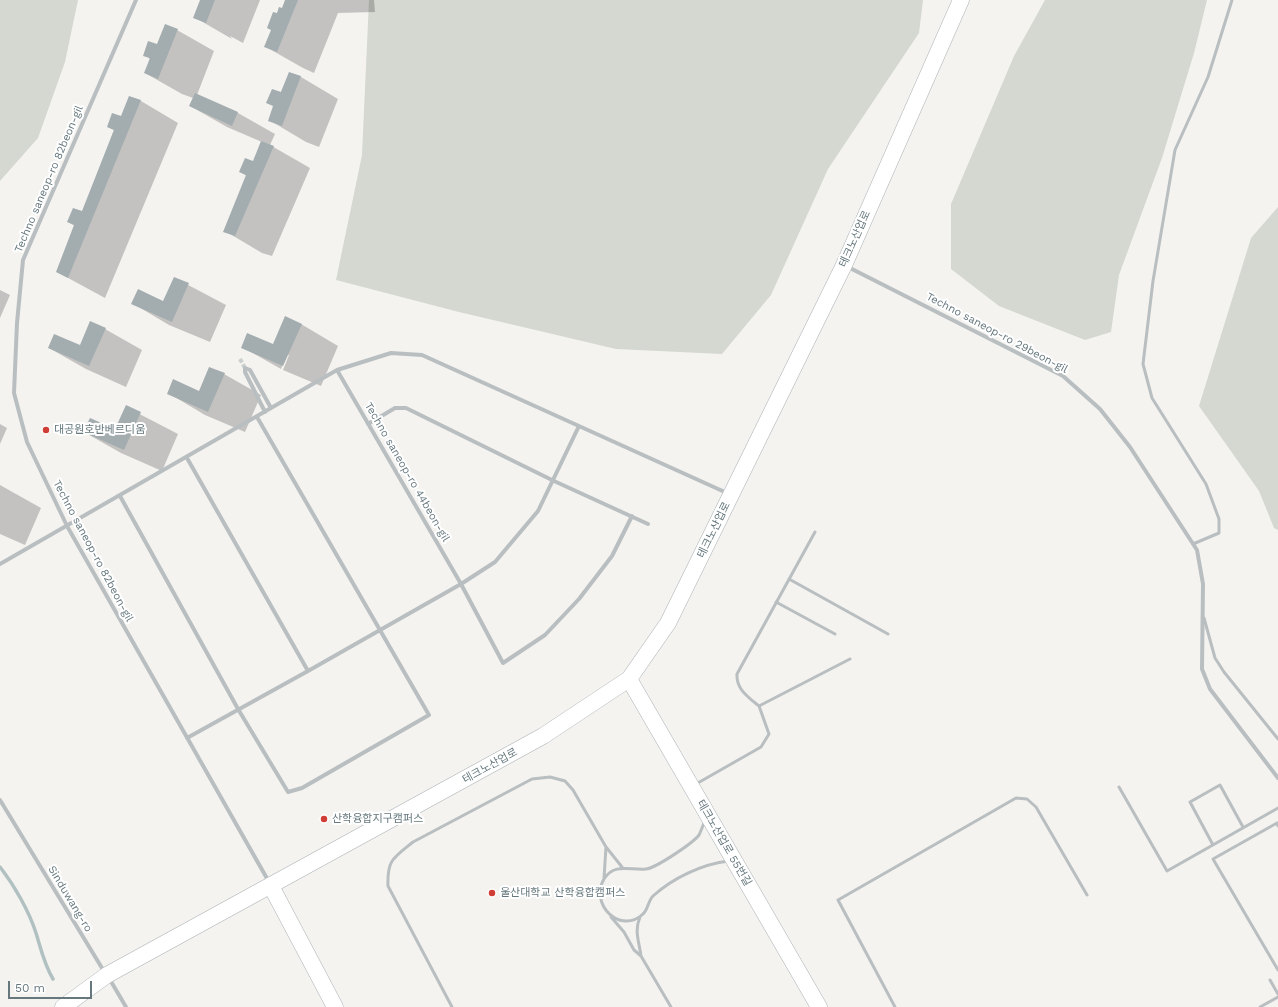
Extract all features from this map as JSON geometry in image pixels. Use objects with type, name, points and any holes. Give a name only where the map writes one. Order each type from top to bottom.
[{"type":"main road","name":"테크노산업로","points":[[63,1007],[107,975],[543,736],[629,679],[668,623],[844,265],[961,0]]},
{"type":"main road","name":"테크노산업로 55번길","points":[[629,679],[819,1007]]},
{"type":"main road","points":[[271,886],[335,1007]]},
{"type":"street","name":"Techno saneop-ro 82beon-gil","points":[[136,0],[23,260],[17,323],[14,393],[26,442],[67,526],[271,886]]},
{"type":"street","name":"Techno saneop-ro 29beon-gil","points":[[844,265],[1063,376],[1100,409],[1130,447],[1197,550],[1203,584],[1202,669],[1210,689],[1278,778]]},
{"type":"street","points":[[0,564],[187,458],[337,370],[390,353],[422,355],[731,495]]},
{"type":"street","points":[[265,412],[245,372],[246,368],[250,370],[271,408]]},
{"type":"street","name":"Techno saneop-ro 44beon-gil","points":[[337,370],[461,584],[503,663],[545,635],[579,599],[612,556],[632,516]]},
{"type":"street","points":[[368,424],[395,408],[406,408],[554,482],[648,524]]},
{"type":"street","points":[[120,496],[238,709],[288,792],[302,788],[429,715],[378,630],[257,417]]},
{"type":"street","points":[[187,738],[461,584],[495,562],[538,511],[554,482],[580,426]]},
{"type":"street","points":[[187,458],[308,671]]},
{"type":"street","name":"Sinduwang-ro","points":[[0,800],[126,1007]]},
{"type":"lane","points":[[1193,544],[1219,533],[1219,519],[1206,484],[1152,398],[1143,364],[1152,281],[1175,150],[1208,77],[1232,0]]},
{"type":"lane","points":[[691,787],[761,747],[769,734],[759,706],[743,694],[736,680],[737,674],[815,532]]},
{"type":"lane","points":[[789,579],[888,634]]},
{"type":"lane","points":[[776,602],[836,634]]},
{"type":"lane","points":[[1203,614],[1215,658],[1224,672],[1278,739]]},
{"type":"lane","points":[[759,706],[850,659]]},
{"type":"lane","points":[[452,1007],[388,886],[387,870],[399,853],[413,842],[532,779],[550,777],[565,781],[573,790],[606,847],[622,867]]},
{"type":"lane","points":[[1213,845],[1190,802],[1220,785],[1243,827]]},
{"type":"lane","points":[[1119,787],[1167,871],[1278,808]]},
{"type":"lane","points":[[895,1007],[838,900],[1016,798],[1027,799],[1036,807],[1087,895]]},
{"type":"lane","points":[[604,878],[622,867],[646,869],[684,848],[698,835],[708,814]]},
{"type":"lane","points":[[1278,826],[1277,823],[1213,859],[1278,970]]},
{"type":"lane","points":[[606,847],[604,878],[600,900],[603,908],[624,932],[634,950],[641,956]]},
{"type":"lane","points":[[610,915],[629,921],[644,914],[651,897],[672,882],[712,863],[734,860]]},
{"type":"lane","points":[[640,916],[636,935],[641,956],[671,1007]]},
{"type":"lane","points":[[1260,1007],[1278,997],[1270,980]]},
{"type":"shaded area","points":[[0,0],[78,0],[65,62],[38,138],[0,181]]},
{"type":"shaded area","points":[[369,0],[923,0],[919,33],[828,169],[771,295],[722,354],[616,349],[459,312],[336,280],[362,155]]},
{"type":"shaded area","points":[[1045,0],[1207,0],[1194,53],[1162,158],[1119,275],[1111,332],[1085,340],[999,306],[951,269],[951,204],[1014,56]]},
{"type":"shaded area","points":[[1278,207],[1278,530],[1274,528],[1259,491],[1199,406],[1251,238]]},
{"type":"building","points":[[200,0],[215,0],[206,23],[193,18]]},
{"type":"building","points":[[285,0],[298,0],[277,52],[264,47],[271,30],[267,28],[273,12],[277,13],[279,7],[282,8]]},
{"type":"building","points":[[165,24],[178,29],[158,79],[144,73],[150,58],[143,56],[148,41],[157,44]]},
{"type":"building","points":[[289,72],[301,76],[282,126],[268,121],[273,106],[266,103],[272,89],[281,92]]},
{"type":"building","points":[[195,93],[238,112],[232,126],[189,106]]},
{"type":"building","points":[[129,96],[141,100],[68,278],[56,272],[74,225],[67,222],[73,208],[82,211],[114,130],[107,127],[112,113],[121,116]]},
{"type":"building","points":[[261,141],[274,146],[235,236],[223,232],[246,175],[239,172],[245,158],[253,161]]},
{"type":"building","points":[[174,277],[189,283],[172,322],[131,304],[138,289],[163,301]]},
{"type":"building","points":[[285,316],[302,324],[283,366],[241,348],[247,333],[273,344]]},
{"type":"building","points":[[90,321],[106,328],[89,366],[48,348],[54,334],[80,345]]},
{"type":"building","points":[[209,367],[225,373],[208,412],[167,394],[173,379],[199,391]]},
{"type":"building","points":[[126,405],[141,412],[124,450],[83,432],[90,418],[115,429]]},
{"type":"waterway","points":[[0,867],[11,882],[25,907],[36,933],[45,962],[53,979]]},
{"type":"tunnel","points":[[240,359],[245,368]]},
{"type":"place","name":"대공원호반베르디움","points":[[46,430]]},
{"type":"place","name":"산학융합지구캠퍼스","points":[[324,819]]},
{"type":"place","name":"울산대학교 산학융합캠퍼스","points":[[492,893]]}]
